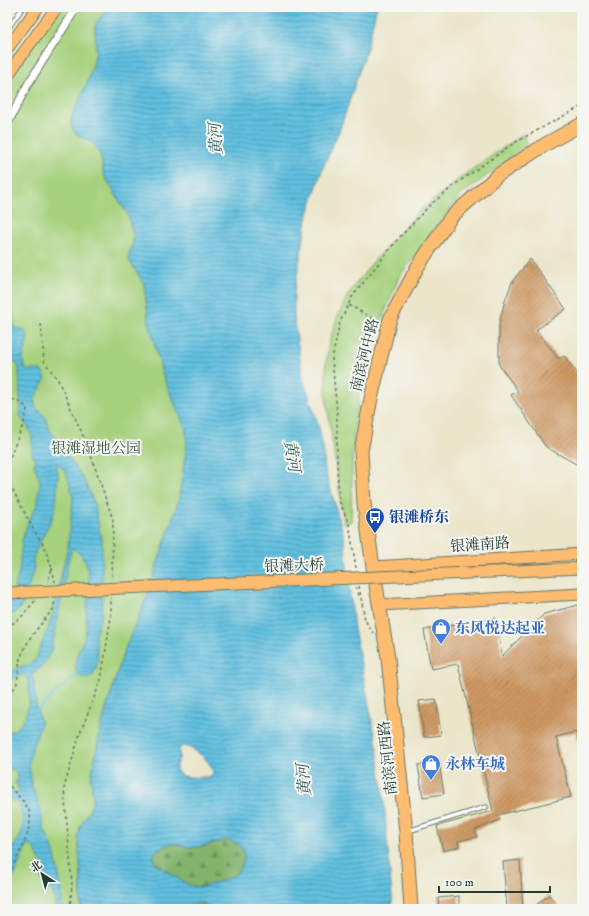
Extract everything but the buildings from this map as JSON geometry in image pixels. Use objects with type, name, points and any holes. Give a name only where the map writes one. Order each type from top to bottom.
[{"type":"highway","name":"南滨河中路","points":[[382,605],[364,503],[361,451],[370,403],[390,319],[418,266],[451,217],[498,175],[546,144],[582,124]]},
{"type":"highway","name":"南滨河中路","points":[[376,567],[371,503],[370,455],[376,404],[397,323],[424,268],[455,223],[501,181],[548,150],[582,132]]},
{"type":"highway","name":"南滨河西路","points":[[382,605],[418,909]]},
{"type":"highway","name":"南滨河西路","points":[[409,831],[411,909]]},
{"type":"main road","points":[[7,49],[38,7]]},
{"type":"main road","points":[[7,77],[57,7]]},
{"type":"main road","name":"银滩南路","points":[[376,567],[582,554]]},
{"type":"main road","name":"银滩大桥","points":[[7,593],[582,568]]},
{"type":"main road","name":"银滩大桥","points":[[7,600],[357,583],[582,575]]},
{"type":"main road","points":[[382,605],[582,594]]},
{"type":"street","points":[[7,125],[28,84],[77,7]]},
{"type":"lane","points":[[7,30],[23,7]]},
{"type":"lane","points":[[409,831],[486,807]]},
{"type":"path","points":[[357,574],[349,524],[339,501],[337,467],[337,413],[332,359],[340,322],[348,305],[352,297],[397,240],[430,206],[457,183],[514,143],[582,106]]},
{"type":"path","points":[[348,305],[388,327]]},
{"type":"path","points":[[41,324],[44,361],[58,380],[87,444],[113,520],[112,580]]},
{"type":"path","points":[[7,396],[24,405],[27,409],[24,422],[7,465]]},
{"type":"path","points":[[7,479],[32,527],[44,546],[57,587]]},
{"type":"path","points":[[46,588],[52,568]]},
{"type":"path","points":[[357,583],[362,604]]},
{"type":"path","points":[[357,583],[365,620],[376,639]]},
{"type":"path","points":[[7,700],[17,683],[20,658],[30,638],[54,609],[56,594]]},
{"type":"path","points":[[70,909],[72,884],[64,788],[80,732],[101,680],[111,617],[111,595]]},
{"type":"path","points":[[7,628],[22,616],[36,599]]},
{"type":"path","points":[[7,781],[30,812],[29,829],[7,875]]},
{"type":"green space","name":"银滩湿地公园","points":[[58,7],[107,7],[95,26],[96,49],[94,62],[88,81],[71,119],[72,128],[76,134],[90,141],[96,147],[100,154],[104,175],[128,215],[133,235],[133,243],[129,255],[133,267],[140,275],[144,284],[149,323],[163,376],[186,430],[187,444],[179,499],[146,599],[124,651],[104,716],[98,742],[91,778],[93,799],[92,805],[80,827],[81,909],[7,909],[7,82]]},
{"type":"green space","points":[[523,134],[527,146],[462,194],[399,277],[364,364],[353,438],[351,521],[344,524],[326,396],[326,362],[329,343],[337,318],[349,293],[373,262],[421,210],[464,175]]},
{"type":"green space","points":[[224,840],[232,841],[238,844],[244,853],[244,858],[239,870],[234,875],[223,881],[200,887],[193,886],[158,866],[153,860],[153,855],[155,852],[165,846],[173,844],[195,847]]},
{"type":"green space","points":[[195,904],[203,904],[213,909],[186,909]]},
{"type":"water","name":"黄河","points":[[107,7],[377,7],[366,51],[340,129],[322,170],[308,214],[294,292],[294,320],[303,379],[318,423],[323,447],[325,470],[344,536],[354,629],[376,740],[383,790],[393,909],[213,909],[200,904],[186,909],[81,909],[81,879],[78,836],[80,827],[92,805],[93,799],[91,778],[98,742],[104,716],[124,651],[146,599],[179,499],[187,444],[186,430],[163,376],[149,323],[144,284],[129,260],[133,243],[133,235],[128,215],[104,175],[100,154],[96,147],[90,141],[76,134],[72,128],[71,119],[88,81],[94,62],[96,49],[95,26]],"holes":[[[183,746],[198,752],[210,764],[213,774],[208,777],[189,777],[177,772],[176,764],[179,760],[179,749]],[[224,840],[232,841],[238,844],[244,853],[244,858],[239,870],[234,875],[223,881],[200,887],[184,882],[158,866],[153,857],[156,851],[169,844],[195,847]]]},
{"type":"water","points":[[7,303],[13,308],[15,328],[24,330],[28,337],[23,359],[24,367],[28,370],[41,370],[46,378],[34,400],[36,408],[45,416],[49,429],[83,478],[94,502],[102,543],[102,614],[95,635],[98,660],[96,669],[92,676],[88,679],[77,673],[75,666],[76,657],[86,632],[88,574],[84,559],[72,548],[51,652],[41,667],[31,675],[34,681],[36,706],[41,723],[32,748],[29,762],[32,787],[41,809],[43,826],[54,852],[62,890],[62,909],[56,909],[57,907],[52,891],[45,887],[44,882],[40,878],[45,867],[34,849],[29,845],[26,847],[15,875],[7,884],[7,850],[17,842],[23,823],[19,804],[7,798],[7,791],[20,792],[16,783],[17,772],[8,767],[7,764],[7,732],[14,730],[20,725],[25,717],[28,709],[29,690],[25,675],[16,676],[7,682],[7,675],[17,668],[29,664],[36,659],[51,620],[68,545],[73,497],[66,472],[56,462],[58,474],[56,505],[52,518],[33,559],[34,568],[26,597],[20,608],[7,618],[7,601],[13,592],[19,572],[22,541],[28,522],[38,503],[40,480],[34,464],[36,461],[32,454],[32,438],[27,425],[20,417],[18,365],[10,357],[7,350]]},
{"type":"waterway","points":[[36,712],[56,692],[78,674]]},
{"type":"place","name":"银滩桥东","points":[[375,534]]},
{"type":"place","name":"东风悦达起亚","points":[[441,645]]},
{"type":"place","name":"永林车城","points":[[431,781]]}]
